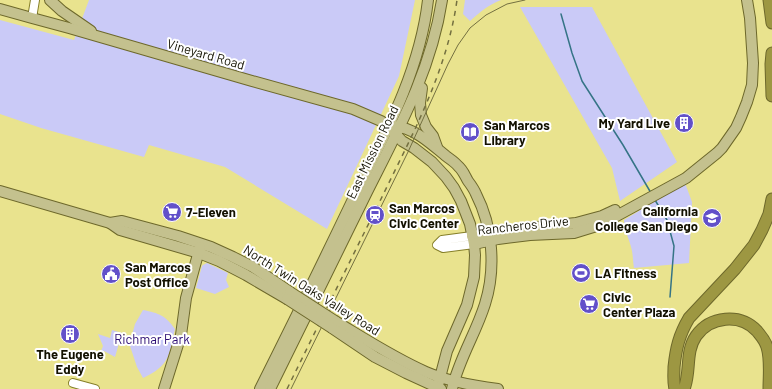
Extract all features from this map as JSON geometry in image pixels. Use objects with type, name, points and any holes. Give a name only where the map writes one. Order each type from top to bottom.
[{"type":"highway","points":[[769,0],[772,23]]},
{"type":"highway","points":[[772,53],[770,64],[772,96]]},
{"type":"highway","points":[[674,389],[673,382],[676,351],[679,338],[688,318],[735,269],[754,245],[769,214],[772,200]]},
{"type":"highway","points":[[684,389],[689,366],[691,346],[696,336],[709,324],[725,319],[745,322],[754,328],[763,338],[767,346],[769,357],[769,389]]},
{"type":"main road","points":[[50,0],[62,11],[98,36]]},
{"type":"main road","name":"East Mission Road","points":[[305,307],[406,87],[423,32],[428,0]]},
{"type":"main road","name":"East Mission Road","points":[[305,307],[398,131],[414,96],[435,36],[442,0]]},
{"type":"main road","name":"Rancheros Drive","points":[[680,177],[717,144],[734,119],[744,92],[748,55],[743,0]]},
{"type":"main road","name":"Rancheros Drive","points":[[473,240],[490,237],[574,233],[605,223],[626,207],[680,177],[700,168],[722,148],[736,128],[747,102],[752,85],[753,63],[748,0]]},
{"type":"main road","name":"Vineyard Road","points":[[0,9],[353,109],[380,120],[388,126]]},
{"type":"main road","points":[[435,36],[427,73],[422,87],[420,103],[421,115],[426,127],[433,136],[438,149]]},
{"type":"main road","points":[[388,126],[398,131],[407,129],[417,134],[428,141],[458,166],[476,194],[485,214],[490,237],[492,263],[486,303],[458,368],[453,385]]},
{"type":"main road","points":[[398,131],[402,141],[432,162],[454,188],[468,219],[473,240],[475,255],[474,277],[470,295],[447,351],[438,388]]},
{"type":"main road","name":"North Twin Oaks Valley Road","points":[[0,191],[110,223],[120,230],[200,248],[234,269],[289,296],[334,325],[375,356],[438,388]]},
{"type":"main road","points":[[164,389],[181,335],[186,298],[200,248]]},
{"type":"main road","points":[[260,389],[305,307]]},
{"type":"main road","points":[[270,389],[305,307]]},
{"type":"main road","name":"North Twin Oaks Valley Road","points":[[334,325],[398,358],[440,376],[453,385],[474,385],[498,389]]},
{"type":"street","points":[[32,18],[35,0]]},
{"type":"street","points":[[73,383],[95,389]]},
{"type":"green space","points":[[89,0],[415,0],[399,76],[327,229],[225,167],[149,145],[144,157],[41,128],[0,114],[0,20],[74,40]]},
{"type":"green space","points":[[465,0],[501,0],[484,9],[470,21],[463,14]]},
{"type":"green space","points":[[520,7],[592,7],[677,162],[620,201],[612,168]]},
{"type":"green space","points":[[685,183],[692,202],[689,263],[634,268],[632,251],[624,220]]},
{"type":"green space","points":[[207,263],[228,273],[226,280],[229,287],[215,294],[196,288],[202,266]]},
{"type":"green space","name":"Richmar Park","points":[[143,310],[162,316],[175,329],[166,360],[159,369],[143,378],[137,367],[130,346],[135,324]]},
{"type":"green space","points":[[112,330],[122,333],[115,357],[101,351],[103,346],[98,334],[110,338]]},
{"type":"waterway","points":[[561,14],[582,81],[623,145],[651,193]]},
{"type":"waterway","points":[[655,200],[667,220],[674,246],[670,297]]},
{"type":"tram line","points":[[291,389],[408,152],[458,45],[470,28],[486,15],[507,4],[525,0]]},
{"type":"railway","points":[[287,389],[404,153],[426,104],[445,53],[457,0]]},
{"type":"place","name":"My Yard Live","points":[[684,123]]},
{"type":"place","name":"San Marcos Library","points":[[470,132]]},
{"type":"place","name":"7-Eleven","points":[[172,212]]},
{"type":"place","name":"San Marcos Civic Center","points":[[375,215]]},
{"type":"place","name":"California College San Diego","points":[[712,218]]},
{"type":"place","name":"LA Fitness","points":[[581,273]]},
{"type":"place","name":"San Marcos Post Office","points":[[111,274]]},
{"type":"place","name":"Civic Center Plaza","points":[[589,304]]},
{"type":"place","name":"The Eugene Eddy","points":[[70,334]]}]
